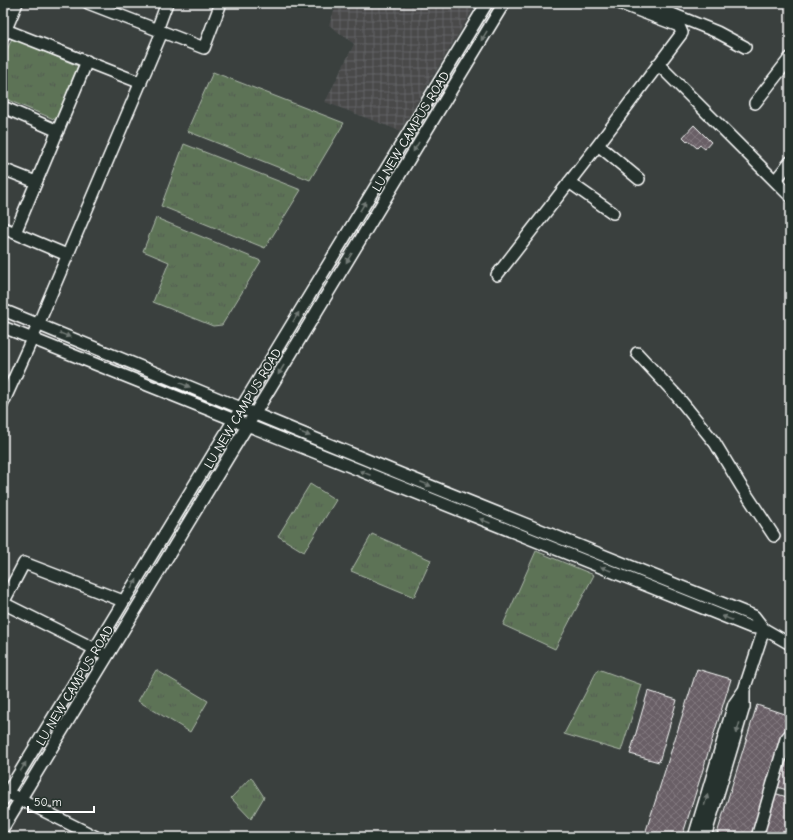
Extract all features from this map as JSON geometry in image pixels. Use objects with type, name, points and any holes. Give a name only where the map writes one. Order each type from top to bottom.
[{"type":"street","points":[[17,3],[4,33],[87,62],[141,83]]},
{"type":"street","points":[[88,3],[204,48],[222,3]]},
{"type":"street","points":[[3,403],[32,339],[141,83],[160,31],[167,3]]},
{"type":"street","name":"LU NEW CAMPUS ROAD","points":[[5,796],[96,649],[487,3]]},
{"type":"street","name":"LU NEW CAMPUS ROAD","points":[[3,828],[504,3]]},
{"type":"street","points":[[497,275],[570,182],[682,33],[679,26],[619,3]]},
{"type":"street","points":[[644,3],[717,32],[745,47]]},
{"type":"street","points":[[755,102],[790,58]]},
{"type":"street","points":[[15,233],[87,62]]},
{"type":"street","points":[[658,64],[790,196]]},
{"type":"street","points":[[3,107],[58,131]]},
{"type":"street","points":[[598,145],[639,179]]},
{"type":"street","points":[[775,181],[790,162]]},
{"type":"street","points":[[3,169],[36,182]]},
{"type":"street","points":[[570,182],[613,213]]},
{"type":"street","points":[[3,228],[67,255]]},
{"type":"street","points":[[3,310],[515,520],[754,616],[764,628],[790,644]]},
{"type":"street","points":[[3,327],[750,627],[764,628]]},
{"type":"street","points":[[637,353],[677,396],[715,443],[774,536]]},
{"type":"street","points":[[509,530],[515,520]]},
{"type":"street","points":[[108,656],[3,603],[24,563],[124,601]]},
{"type":"street","points":[[694,837],[734,704],[744,690],[764,628]]},
{"type":"street","points":[[705,837],[744,707],[744,690]]},
{"type":"street","points":[[757,837],[786,739],[790,734]]},
{"type":"street","points":[[5,796],[21,799],[79,833],[96,837]]},
{"type":"shaded area","points":[[337,3],[477,3],[400,131],[325,102],[354,44],[329,25]]},
{"type":"green space","points":[[12,38],[78,66],[56,120],[3,98],[3,60]]},
{"type":"green space","points":[[213,72],[344,123],[310,180],[187,131]]},
{"type":"green space","points":[[184,144],[301,190],[265,248],[161,206]]},
{"type":"green space","points":[[156,218],[261,261],[222,325],[213,326],[153,302],[169,262],[143,251]]},
{"type":"green space","points":[[310,484],[336,500],[304,552],[278,536]]},
{"type":"green space","points":[[372,534],[431,560],[414,597],[351,571]]},
{"type":"green space","points":[[536,551],[594,575],[555,649],[503,625]]},
{"type":"green space","points":[[598,669],[642,685],[621,751],[564,734]]},
{"type":"green space","points":[[156,670],[208,701],[190,732],[138,701]]},
{"type":"green space","points":[[251,777],[264,797],[251,819],[231,798]]},
{"type":"building","points":[[694,125],[711,142],[705,149],[700,145],[697,148],[683,137]]},
{"type":"building","points":[[697,669],[731,679],[682,837],[644,837]]},
{"type":"building","points":[[648,691],[677,700],[659,762],[630,754]]},
{"type":"building","points":[[757,705],[790,716],[790,723],[754,837],[716,837]]},
{"type":"building","points":[[785,760],[790,762],[790,791],[777,787]]},
{"type":"building","points":[[774,793],[790,798],[790,837],[761,837]]}]
